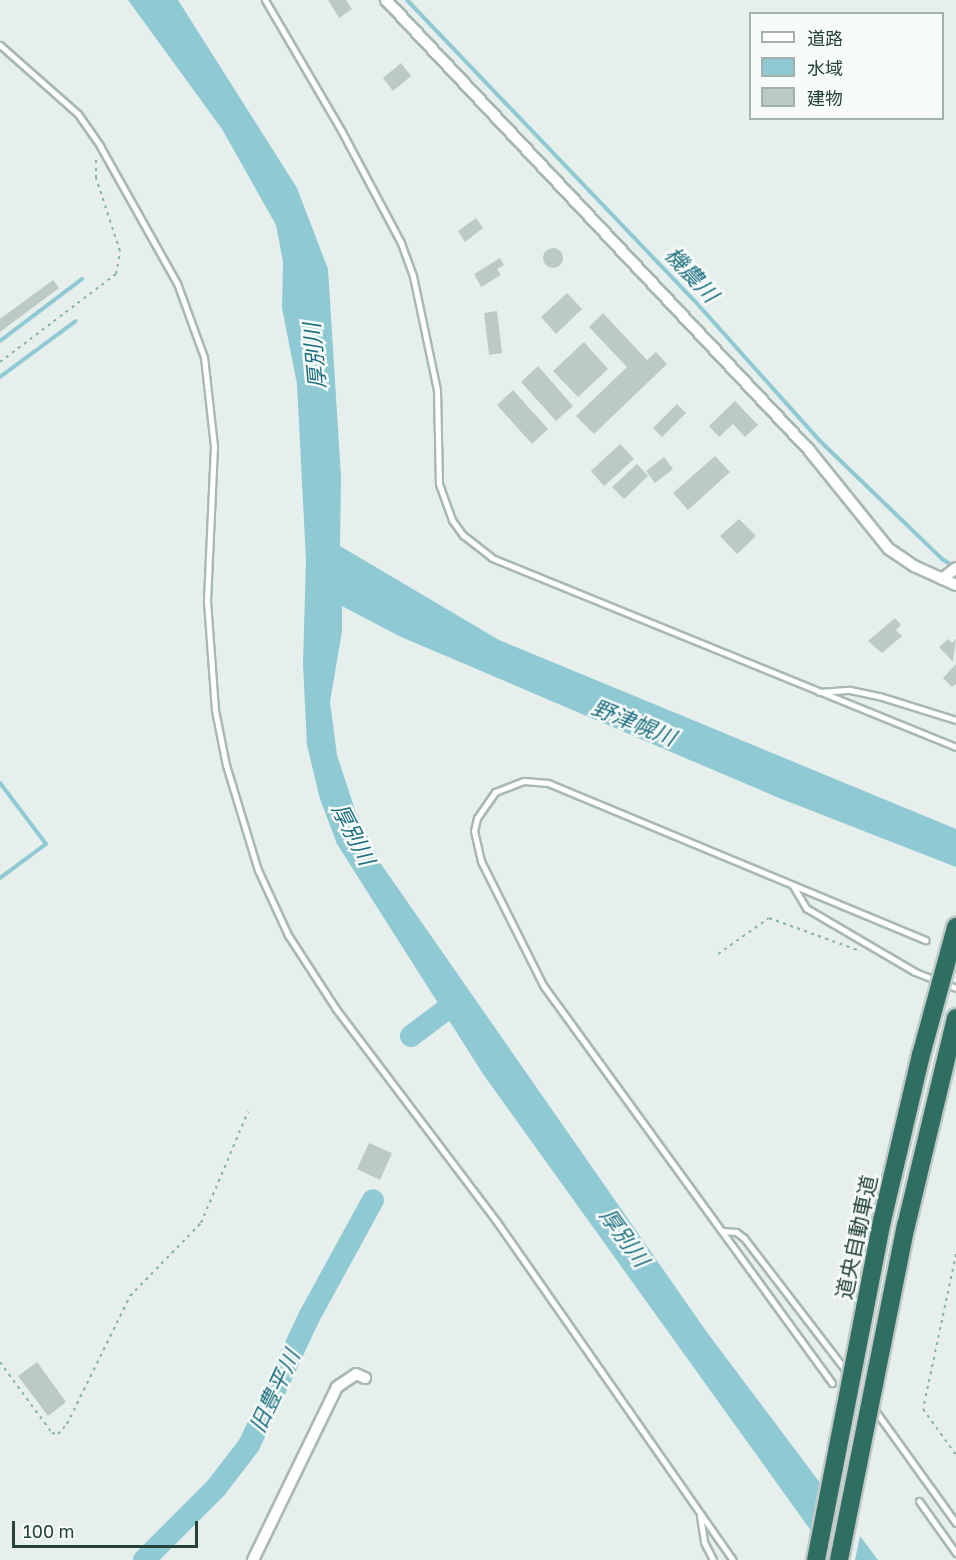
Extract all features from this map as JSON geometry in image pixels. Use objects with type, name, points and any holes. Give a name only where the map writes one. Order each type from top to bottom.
[{"type":"highway","name":"道央自動車道","points":[[816,1560],[882,1221],[956,927]]},
{"type":"highway","points":[[839,1560],[906,1226],[956,1018]]},
{"type":"street","points":[[386,0],[809,450],[890,549],[949,573],[956,585]]},
{"type":"street","points":[[254,1560],[337,1387],[356,1374],[365,1378]]},
{"type":"lane","points":[[265,0],[336,121],[409,265],[432,352],[437,390],[439,484],[452,520],[463,535],[492,558],[956,747]]},
{"type":"lane","points":[[0,45],[54,90],[100,146],[177,283],[204,357],[214,446],[207,600],[210,658],[226,765],[258,870],[288,935],[336,1009],[497,1222],[733,1560]]},
{"type":"lane","points":[[817,692],[850,690],[879,696],[956,720]]},
{"type":"lane","points":[[832,1383],[544,987],[501,908],[481,861],[474,831],[484,803],[495,792],[524,781],[548,783],[926,940]]},
{"type":"lane","points":[[793,886],[806,908],[915,972],[956,988]]},
{"type":"lane","points":[[722,1231],[736,1232],[763,1260],[857,1387]]},
{"type":"lane","points":[[864,1396],[956,1523]]},
{"type":"lane","points":[[919,1501],[956,1553]]},
{"type":"lane","points":[[699,1513],[704,1542],[713,1560]]},
{"type":"path","points":[[0,362],[116,274],[120,251],[96,178],[94,160],[100,146]]},
{"type":"path","points":[[718,954],[769,918],[868,955]]},
{"type":"path","points":[[0,1362],[52,1433],[58,1434],[67,1424],[130,1296],[201,1223],[248,1112]]},
{"type":"path","points":[[956,1254],[923,1409],[956,1455]]},
{"type":"water","points":[[128,0],[178,0],[297,188],[328,269],[341,477],[340,546],[499,640],[956,829],[956,867],[779,798],[399,636],[342,606],[342,631],[330,702],[337,755],[355,810],[381,864],[706,1331],[878,1560],[832,1560],[483,1074],[337,844],[320,799],[307,745],[303,664],[306,560],[297,384],[282,308],[283,262],[276,225],[222,129]]},
{"type":"pier","points":[[820,1478],[861,1532],[855,1560],[828,1560],[810,1534]]},
{"type":"building","points":[[328,0],[346,0],[352,9],[339,18]]},
{"type":"building","points":[[401,63],[411,76],[393,91],[383,78]]},
{"type":"building","points":[[476,218],[483,228],[465,242],[458,231]]},
{"type":"building","points":[[553,248],[560,251],[563,258],[560,265],[553,268],[546,265],[543,258],[546,251]]},
{"type":"building","points":[[500,258],[504,265],[497,269],[501,275],[481,287],[474,274]]},
{"type":"building","points":[[53,280],[59,288],[0,332],[0,319]]},
{"type":"building","points":[[567,293],[582,309],[556,334],[541,317]]},
{"type":"building","points":[[497,311],[502,353],[489,355],[484,313]]},
{"type":"building","points":[[603,313],[647,360],[656,352],[667,364],[594,434],[576,416],[627,367],[589,327]]},
{"type":"building","points":[[584,342],[608,369],[578,397],[553,371]]},
{"type":"building","points":[[538,366],[573,406],[556,421],[521,382]]},
{"type":"building","points":[[513,390],[548,429],[532,444],[497,405]]},
{"type":"building","points":[[735,401],[758,425],[745,437],[733,424],[719,437],[709,426]]},
{"type":"building","points":[[677,404],[686,413],[662,437],[653,428]]},
{"type":"building","points":[[620,444],[634,459],[604,486],[591,471]]},
{"type":"building","points":[[715,456],[730,472],[688,510],[673,493]]},
{"type":"building","points":[[664,457],[673,469],[655,483],[646,471]]},
{"type":"building","points":[[637,464],[648,476],[624,499],[612,487]]},
{"type":"building","points":[[739,519],[756,536],[737,554],[720,536]]},
{"type":"building","points":[[895,618],[901,625],[896,630],[902,636],[882,653],[868,641]]},
{"type":"building","points":[[948,639],[952,643],[956,639],[953,662],[939,647]]},
{"type":"building","points":[[956,664],[956,684],[952,687],[943,678]]},
{"type":"building","points":[[369,1143],[392,1153],[380,1180],[357,1169]]},
{"type":"building","points":[[37,1362],[66,1402],[48,1416],[18,1376]]},
{"type":"waterway","name":"機農川","points":[[407,0],[693,299],[820,441],[942,559],[955,567]]},
{"type":"waterway","points":[[0,341],[82,279]]},
{"type":"waterway","points":[[0,377],[76,321]]},
{"type":"waterway","points":[[0,783],[46,844],[0,878]]},
{"type":"waterway","name":"旧豊平川","points":[[411,1036],[455,1003]]},
{"type":"waterway","name":"旧豊平川","points":[[144,1560],[216,1488],[249,1445],[309,1317],[373,1200]]},
{"type":"water label","name":"厚別川","points":[[314,356]]},
{"type":"water label","name":"野津幌川","points":[[634,722]]},
{"type":"water label","name":"厚別川","points":[[354,834]]},
{"type":"water label","name":"厚別川","points":[[625,1237]]}]
